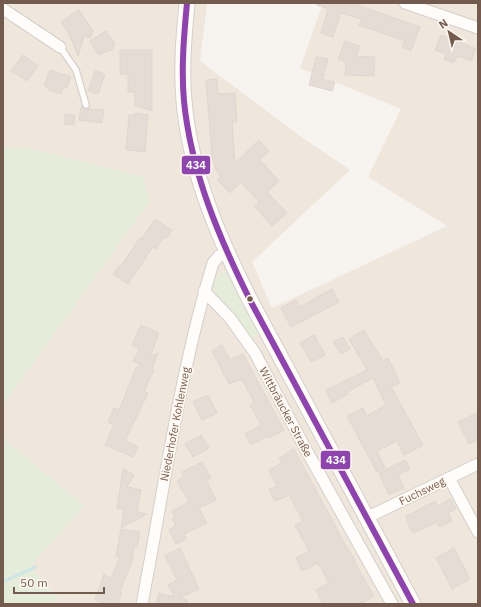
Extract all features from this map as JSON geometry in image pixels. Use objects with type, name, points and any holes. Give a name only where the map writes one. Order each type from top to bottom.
[{"type":"main road","name":"Wittbräucker Straße","points":[[187,3],[183,55],[184,101],[196,168],[208,206],[227,252],[251,302],[413,604]]},
{"type":"street","points":[[405,3],[478,28]]},
{"type":"street","points":[[3,9],[60,47]]},
{"type":"street","name":"Niederhofer Kohlenweg","points":[[142,604],[172,434],[204,290],[213,263],[219,256],[227,252]]},
{"type":"street","name":"Wittbräucker Straße","points":[[204,290],[230,318],[255,353],[304,446],[392,604]]},
{"type":"street","name":"Fuchsweg","points":[[366,518],[478,464]]},
{"type":"street","points":[[449,478],[478,532]]},
{"type":"lane","points":[[60,47],[76,70],[86,105]]},
{"type":"shaded area","points":[[3,3],[207,3],[200,61],[300,136],[350,170],[252,262],[272,308],[447,226],[368,177],[401,109],[300,68],[323,3],[478,3],[478,604],[52,604],[57,598],[30,567],[84,506],[3,438],[3,405],[149,201],[29,148],[3,148]]},
{"type":"green space","points":[[3,148],[29,148],[144,177],[149,202],[3,405]]},
{"type":"green space","points":[[226,271],[260,334],[248,338],[224,303],[213,291],[217,276]]},
{"type":"green space","points":[[3,438],[84,506],[30,567],[57,598],[52,604],[3,604]]},
{"type":"building","points":[[317,3],[352,3],[420,27],[411,51],[402,47],[405,41],[359,25],[362,19],[341,13],[333,37],[321,33],[328,9],[317,5]]},
{"type":"building","points":[[79,10],[93,31],[90,38],[84,36],[78,56],[70,36],[61,22]]},
{"type":"building","points":[[106,31],[115,44],[113,49],[98,55],[90,41]]},
{"type":"building","points":[[441,35],[463,41],[462,43],[476,49],[471,61],[457,56],[454,63],[444,59],[446,54],[435,50]]},
{"type":"building","points":[[345,41],[360,46],[356,56],[375,57],[374,76],[345,75],[346,62],[338,59]]},
{"type":"building","points":[[120,50],[152,50],[152,111],[135,105],[135,92],[128,92],[128,74],[120,74]]},
{"type":"building","points":[[23,55],[38,66],[27,81],[11,71]]},
{"type":"building","points":[[316,57],[328,59],[323,79],[335,82],[332,91],[309,85]]},
{"type":"building","points":[[50,70],[71,77],[67,88],[64,87],[61,94],[49,90],[49,88],[44,86]]},
{"type":"building","points":[[95,71],[105,74],[98,94],[88,91]]},
{"type":"building","points":[[217,79],[218,94],[235,93],[237,122],[232,122],[235,163],[259,140],[269,151],[260,160],[279,181],[267,192],[287,213],[272,226],[254,206],[259,202],[241,182],[230,193],[217,180],[221,177],[216,170],[212,157],[206,80]]},
{"type":"building","points":[[81,107],[85,109],[104,110],[102,123],[79,120]]},
{"type":"building","points":[[135,113],[148,115],[145,152],[126,150],[129,115],[135,115]]},
{"type":"building","points":[[65,114],[75,115],[74,125],[64,124]]},
{"type":"building","points":[[155,219],[172,230],[166,239],[164,237],[156,249],[153,247],[128,284],[113,274],[119,266],[120,267],[140,238],[142,239]]},
{"type":"building","points":[[332,289],[339,302],[291,327],[281,308],[296,300],[300,307]]},
{"type":"building","points":[[141,325],[159,333],[151,354],[154,356],[158,353],[152,369],[154,370],[144,391],[148,393],[125,441],[138,447],[133,457],[105,445],[114,425],[108,422],[114,408],[119,410],[136,368],[141,365],[133,361],[139,349],[132,345]]},
{"type":"building","points":[[364,330],[383,361],[388,358],[400,383],[391,387],[423,445],[404,455],[397,441],[377,451],[385,468],[377,472],[347,416],[363,408],[367,416],[386,405],[373,378],[347,392],[348,394],[332,403],[326,390],[367,370],[349,339]]},
{"type":"building","points":[[314,335],[325,355],[311,362],[300,343]]},
{"type":"building","points":[[343,337],[350,349],[341,354],[333,342]]},
{"type":"building","points":[[222,345],[230,360],[243,354],[284,430],[251,445],[245,434],[261,425],[250,405],[254,402],[242,379],[229,384],[212,351]]},
{"type":"building","points":[[208,395],[217,413],[202,420],[193,402]]},
{"type":"building","points":[[478,412],[478,440],[469,444],[458,422]]},
{"type":"building","points":[[201,435],[209,448],[193,457],[185,444]]},
{"type":"building","points":[[294,449],[374,596],[360,604],[323,604],[316,590],[329,583],[318,563],[302,571],[296,558],[309,551],[295,525],[303,521],[289,495],[275,501],[269,489],[277,486],[269,470],[282,463],[279,458]]},
{"type":"building","points":[[405,460],[410,469],[398,475],[404,488],[389,495],[379,473]]},
{"type":"building","points":[[202,462],[211,478],[206,480],[216,500],[199,508],[207,523],[184,534],[186,539],[176,544],[169,530],[176,526],[172,519],[175,517],[172,511],[189,502],[177,481],[184,476],[182,472]]},
{"type":"building","points":[[123,469],[134,475],[127,487],[141,490],[137,512],[147,514],[121,528],[124,510],[117,508]]},
{"type":"building","points":[[451,499],[456,509],[448,513],[452,521],[439,527],[437,522],[414,533],[410,529],[406,516],[435,501],[438,506]]},
{"type":"building","points":[[121,529],[140,532],[137,547],[134,547],[132,561],[120,591],[122,592],[118,604],[105,604],[95,600],[104,574],[111,579],[120,557],[116,556]]},
{"type":"building","points":[[180,548],[199,589],[179,598],[187,600],[187,604],[156,604],[159,593],[174,597],[168,585],[177,580],[165,556]]},
{"type":"building","points":[[454,548],[470,579],[452,589],[436,558]]},
{"type":"waterway","points":[[3,582],[35,567]]},
{"type":"transit line","name":"434","points":[[187,3],[183,64],[184,101],[193,153],[208,204],[228,254],[251,302],[413,604]]}]
